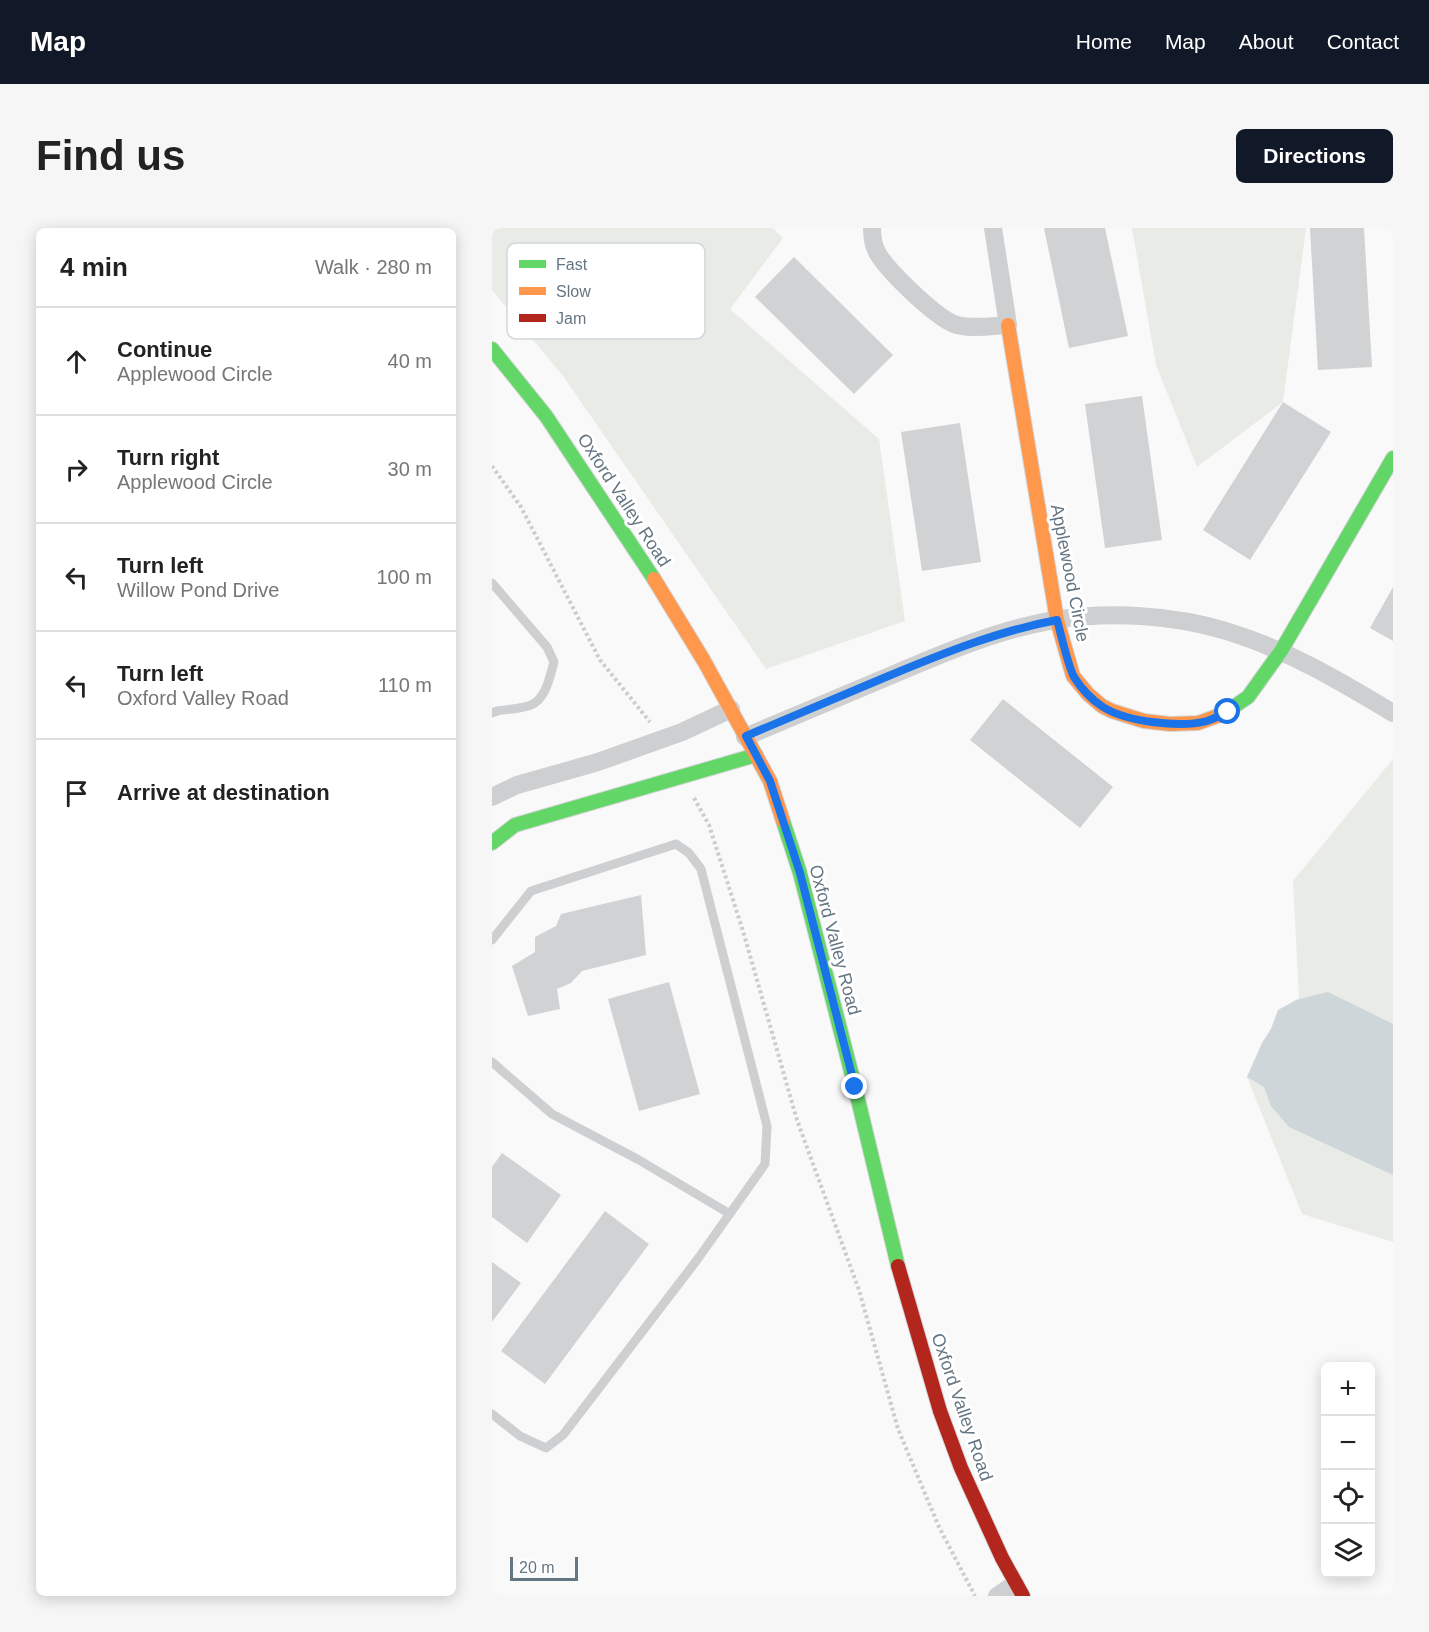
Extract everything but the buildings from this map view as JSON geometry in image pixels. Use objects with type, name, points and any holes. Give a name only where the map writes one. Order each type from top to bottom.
[{"type":"main road","name":"Applewood Circle","points":[[1008,325],[1057,620],[1073,676],[1088,694],[1102,706],[1113,711],[1144,721],[1170,724],[1198,723],[1228,712],[1248,697],[1281,651],[1393,458]]},
{"type":"main road","name":"Oxford Valley Road","points":[[492,349],[546,416],[644,562],[704,661],[770,781],[800,873],[902,1280],[940,1411],[961,1468],[1019,1590]]},
{"type":"main road","points":[[492,843],[515,825],[756,755]]},
{"type":"street","points":[[872,228],[872,238],[877,253],[890,271],[942,318],[956,325],[977,327],[1008,325],[993,228]]},
{"type":"street","points":[[746,736],[965,646],[1036,624],[1089,616],[1140,616],[1179,621],[1225,631],[1281,651],[1393,713]]},
{"type":"street","points":[[492,797],[517,785],[598,762],[682,732],[731,710]]},
{"type":"street","points":[[997,1596],[1019,1590]]},
{"type":"lane","points":[[492,583],[547,647],[554,662],[547,686],[533,705],[492,713]]},
{"type":"lane","points":[[492,940],[531,891],[676,844],[689,853],[701,869],[767,1126],[765,1164],[697,1260],[563,1435],[546,1448],[520,1436],[492,1414]]},
{"type":"lane","points":[[492,1062],[552,1114],[639,1160],[730,1214]]},
{"type":"shaded area","points":[[492,228],[773,228],[783,238],[730,309],[879,439],[905,621],[766,669],[563,376],[532,339],[705,339],[705,243],[507,243],[507,308],[492,290]]},
{"type":"shaded area","points":[[1132,228],[1306,228],[1283,402],[1197,467],[1156,365]]},
{"type":"shaded area","points":[[1393,759],[1393,1242],[1302,1214],[1247,1077],[1278,1010],[1299,998],[1293,881]]},
{"type":"shaded area","points":[[1328,992],[1393,1024],[1393,1175],[1289,1127],[1271,1106],[1264,1087],[1247,1077],[1278,1010],[1299,999]]},
{"type":"traffic: fast","points":[[492,349],[546,416],[654,579]]},
{"type":"traffic: fast","points":[[1223,714],[1248,697],[1281,651],[1393,458]]},
{"type":"traffic: fast","points":[[492,843],[515,825],[756,755]]},
{"type":"traffic: fast","points":[[783,821],[800,873],[898,1266]]},
{"type":"traffic: slow","points":[[1008,325],[1057,620],[1073,676],[1102,706],[1144,721],[1170,724],[1198,723],[1223,714]]},
{"type":"traffic: slow","points":[[654,579],[704,661],[770,781],[783,821]]},
{"type":"traffic: jam","points":[[898,1266],[940,1411],[961,1468],[1002,1558],[1023,1596]]},
{"type":"route","points":[[855,1087],[800,873],[770,781],[746,736],[925,661],[985,639],[1057,620],[1073,676],[1102,706],[1144,721],[1170,724],[1198,723],[1228,712]]}]
